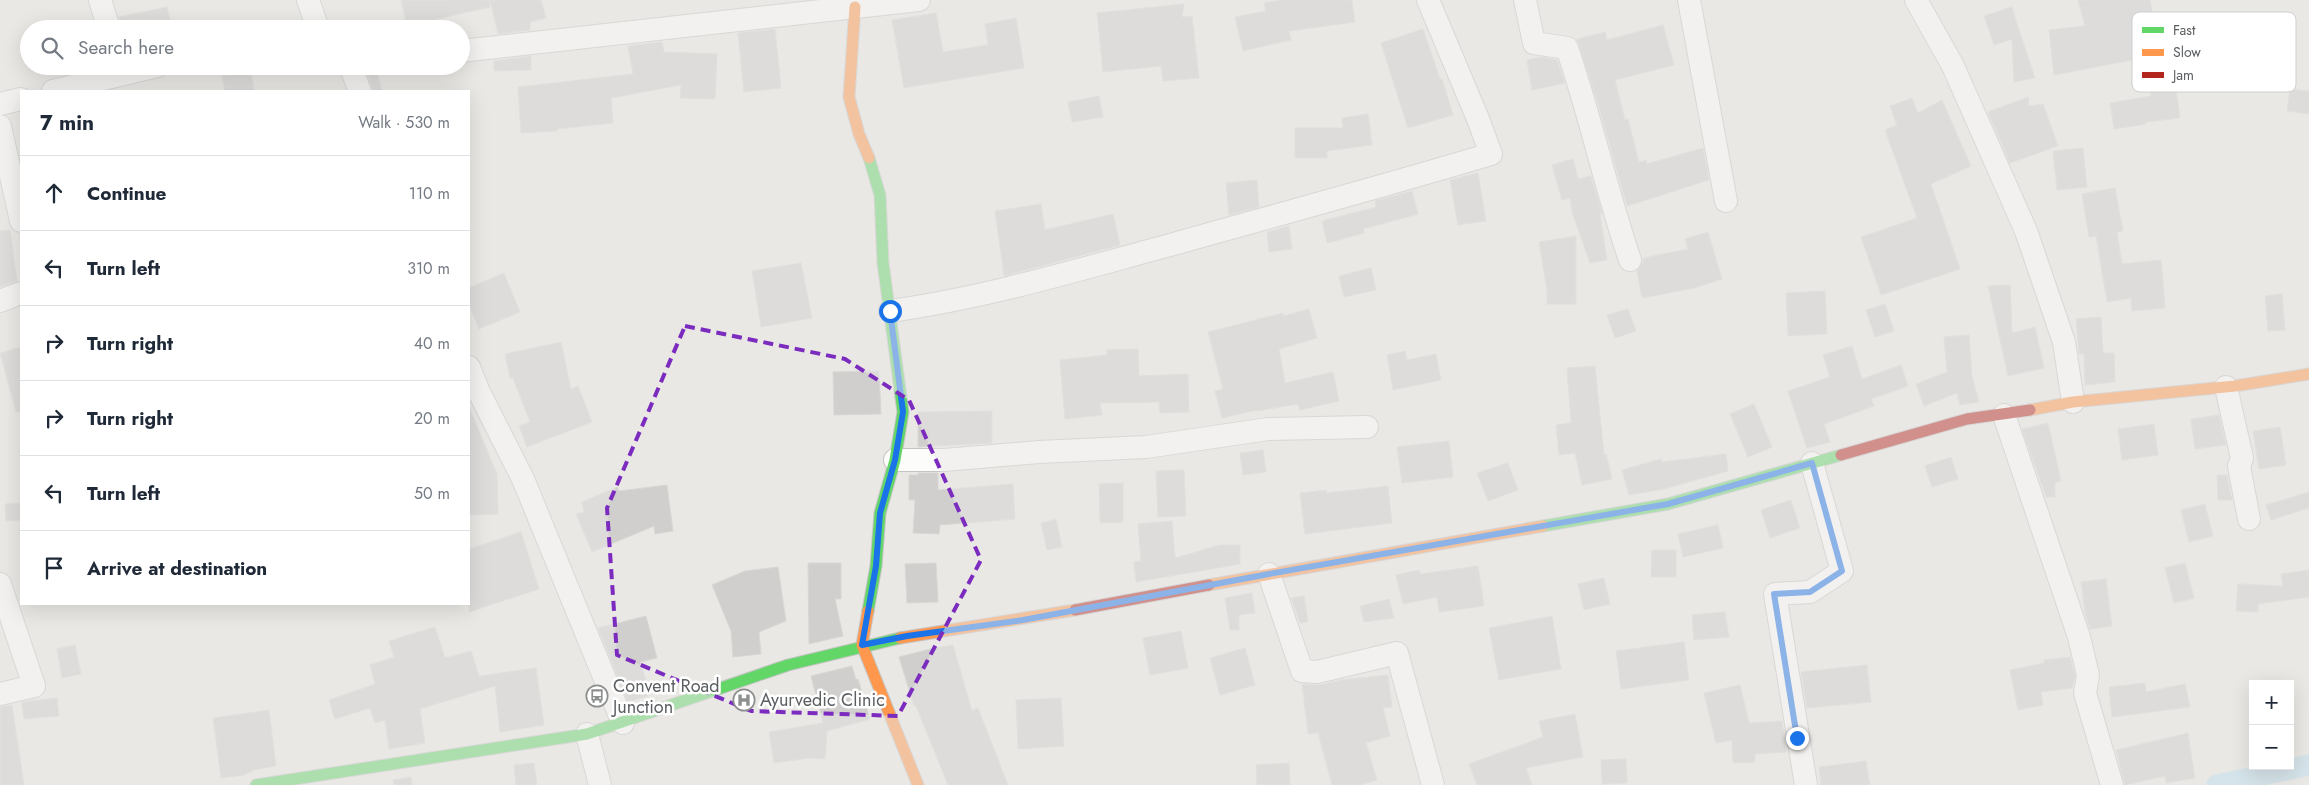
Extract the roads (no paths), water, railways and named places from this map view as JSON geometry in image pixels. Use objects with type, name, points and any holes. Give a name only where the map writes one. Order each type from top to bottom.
[{"type":"street","points":[[100,0],[106,20]]},
{"type":"street","points":[[308,0],[315,20]]},
{"type":"street","points":[[470,50],[823,5],[855,7],[918,0]]},
{"type":"street","points":[[890,311],[929,306],[1018,286],[1386,186],[1491,154],[1428,0]]},
{"type":"street","points":[[1524,0],[1534,43],[1566,48],[1582,91],[1612,208],[1630,260]]},
{"type":"street","points":[[1690,0],[1726,201]]},
{"type":"street","points":[[1916,0],[1953,66],[2026,231],[2064,342],[2073,402]]},
{"type":"street","points":[[855,7],[849,97],[859,134],[874,170],[880,195],[883,263],[903,412],[895,460],[880,513],[876,566],[862,645],[918,785]]},
{"type":"street","points":[[55,90],[105,75]]},
{"type":"street","points":[[355,75],[360,90]]},
{"type":"street","points":[[0,104],[20,99]]},
{"type":"street","points":[[0,126],[20,216]]},
{"type":"street","points":[[0,301],[20,294]]},
{"type":"street","points":[[470,373],[473,392],[522,479],[623,723]]},
{"type":"street","points":[[256,785],[587,734],[788,665],[862,645],[907,636],[1023,620],[1269,574],[1668,504],[1967,419],[2004,415],[2073,402],[2226,387],[2309,374]]},
{"type":"street","points":[[2226,387],[2242,458],[2239,466],[2249,519]]},
{"type":"street","points":[[2004,415],[2079,636],[2088,675],[2085,693],[2112,785]]},
{"type":"street","points":[[895,460],[944,460],[1039,452],[1146,448],[1268,429],[1367,427]]},
{"type":"street","points":[[1806,785],[1774,594],[1810,592],[1842,571],[1812,463]]},
{"type":"street","points":[[1269,574],[1302,671],[1317,672],[1397,653],[1433,785]]},
{"type":"street","points":[[0,584],[34,686],[0,694]]},
{"type":"street","points":[[587,734],[600,785]]},
{"type":"waterway","points":[[2217,785],[2309,765]]},
{"type":"place","name":"Convent Road Junction","points":[[597,696]]},
{"type":"place","name":"Ayurvedic Clinic","points":[[744,700]]}]
